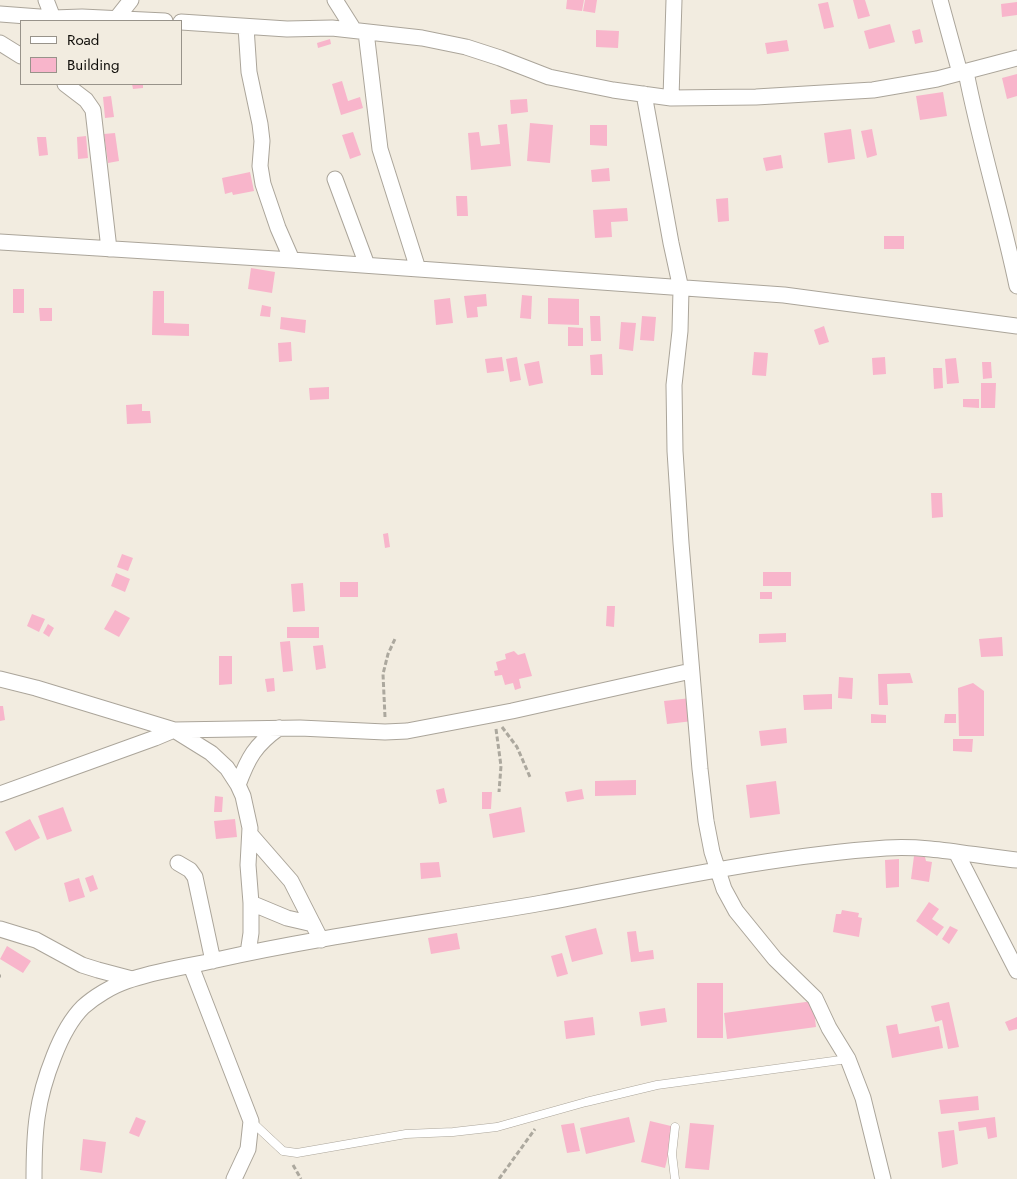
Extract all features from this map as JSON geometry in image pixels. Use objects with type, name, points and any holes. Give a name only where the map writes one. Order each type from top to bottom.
[{"type":"street","points":[[46,0],[53,18]]},
{"type":"street","points":[[116,19],[121,0]]},
{"type":"street","points":[[116,19],[131,0]]},
{"type":"street","points":[[335,0],[360,31],[380,149],[418,269]]},
{"type":"street","points":[[671,98],[674,0]]},
{"type":"street","points":[[940,0],[987,158],[1017,286]]},
{"type":"street","points":[[0,14],[53,18],[141,20]]},
{"type":"street","points":[[182,22],[287,29],[332,28],[422,38],[466,47],[548,77],[613,90],[671,98],[756,97],[873,90],[937,79],[1017,58]]},
{"type":"street","points":[[246,27],[249,72],[261,135],[261,176],[264,191],[292,260]]},
{"type":"street","points":[[0,43],[20,55]]},
{"type":"street","points":[[66,85],[86,100],[93,110],[108,249]]},
{"type":"street","points":[[644,94],[670,243],[681,289],[680,331],[674,385],[675,442],[691,671],[706,821],[717,870],[736,911],[775,959],[815,998],[829,1028],[848,1059],[863,1098],[883,1179]]},
{"type":"street","points":[[335,179],[367,265]]},
{"type":"street","points":[[0,242],[367,265],[784,295],[1017,326]]},
{"type":"street","points":[[0,794],[149,741],[174,730],[322,728],[385,732],[425,728],[491,718],[691,671]]},
{"type":"street","points":[[0,679],[174,730],[211,753],[228,768],[238,785],[247,812],[250,834],[248,865],[251,933],[248,953]]},
{"type":"street","points":[[238,785],[247,762],[256,748],[265,738],[279,728]]},
{"type":"street","points":[[250,834],[291,881],[321,940]]},
{"type":"street","points":[[34,1179],[34,1134],[37,1109],[44,1080],[60,1039],[83,1006],[113,987],[133,979],[248,953],[640,883],[813,855],[887,848],[920,848],[1017,860]]},
{"type":"street","points":[[956,852],[1017,971]]},
{"type":"street","points":[[178,863],[190,870],[195,876],[213,961]]},
{"type":"street","points":[[251,903],[287,918],[313,924]]},
{"type":"street","points":[[0,929],[36,940],[82,964],[133,979]]},
{"type":"street","points":[[191,966],[251,1121],[248,1149],[234,1179]]},
{"type":"lane","points":[[251,1121],[283,1151],[297,1154],[406,1134],[453,1132],[497,1127],[657,1085],[848,1059]]},
{"type":"lane","points":[[675,1127],[672,1154],[675,1179]]},
{"type":"path","points":[[385,732],[383,674],[388,654],[395,639]]},
{"type":"path","points":[[491,718],[517,747],[530,777]]},
{"type":"path","points":[[491,718],[501,766],[499,792]]},
{"type":"path","points":[[499,1179],[536,1127],[542,1114]]},
{"type":"building","points":[[567,0],[584,0],[582,11],[566,9]]},
{"type":"building","points":[[585,0],[597,0],[595,13],[583,11]]},
{"type":"building","points":[[853,0],[865,0],[870,16],[858,19]]},
{"type":"building","points":[[828,2],[834,27],[824,29],[818,4]]},
{"type":"building","points":[[1017,2],[1017,15],[1002,17],[1001,4]]},
{"type":"building","points":[[890,24],[895,42],[869,49],[864,31]]},
{"type":"building","points":[[920,29],[923,42],[915,44],[912,31]]},
{"type":"building","points":[[596,30],[619,31],[618,48],[596,47]]},
{"type":"building","points":[[330,39],[331,44],[318,48],[317,43]]},
{"type":"building","points":[[787,40],[789,51],[767,54],[765,43]]},
{"type":"building","points":[[1017,74],[1017,96],[1007,99],[1002,78]]},
{"type":"building","points":[[342,81],[348,101],[360,97],[363,108],[341,115],[332,84]]},
{"type":"building","points":[[132,85],[143,85],[143,88],[133,89]]},
{"type":"building","points":[[943,92],[947,116],[920,120],[916,96]]},
{"type":"building","points":[[111,96],[114,117],[105,118],[103,97]]},
{"type":"building","points":[[527,99],[528,112],[511,114],[510,100]]},
{"type":"building","points":[[530,123],[553,125],[550,163],[527,161]]},
{"type":"building","points":[[507,124],[511,166],[471,170],[468,133],[479,132],[481,146],[500,144],[498,125]]},
{"type":"building","points":[[590,125],[607,125],[607,146],[590,145]]},
{"type":"building","points":[[851,129],[855,159],[828,163],[824,133]]},
{"type":"building","points":[[872,129],[877,155],[867,158],[861,131]]},
{"type":"building","points":[[353,132],[361,155],[350,159],[342,135]]},
{"type":"building","points":[[115,133],[119,161],[108,163],[104,134]]},
{"type":"building","points":[[86,136],[88,158],[78,159],[77,137]]},
{"type":"building","points":[[37,137],[46,137],[48,155],[39,156]]},
{"type":"building","points":[[781,155],[783,168],[766,171],[763,158]]},
{"type":"building","points":[[609,168],[610,181],[592,182],[591,170]]},
{"type":"building","points":[[250,172],[254,191],[233,195],[232,192],[225,194],[222,178]]},
{"type":"building","points":[[456,196],[467,196],[468,216],[457,216]]},
{"type":"building","points":[[728,198],[729,221],[718,222],[716,199]]},
{"type":"building","points":[[627,208],[628,221],[611,222],[612,237],[595,238],[593,210]]},
{"type":"building","points":[[884,236],[904,236],[904,249],[884,249]]},
{"type":"building","points":[[251,268],[275,272],[272,293],[248,289]]},
{"type":"building","points":[[13,289],[24,289],[24,313],[13,313]]},
{"type":"building","points":[[153,291],[164,291],[164,323],[189,324],[189,336],[152,335]]},
{"type":"building","points":[[486,294],[487,306],[477,307],[478,317],[467,318],[464,296]]},
{"type":"building","points":[[522,295],[532,296],[531,319],[520,318]]},
{"type":"building","points":[[450,298],[453,323],[436,325],[434,300]]},
{"type":"building","points":[[548,298],[579,299],[579,325],[548,324]]},
{"type":"building","points":[[262,305],[271,307],[270,317],[260,316]]},
{"type":"building","points":[[39,308],[52,308],[52,321],[40,321]]},
{"type":"building","points":[[590,316],[600,316],[601,341],[591,341]]},
{"type":"building","points":[[642,316],[656,317],[654,341],[640,340]]},
{"type":"building","points":[[281,317],[306,320],[305,333],[280,329]]},
{"type":"building","points":[[621,322],[636,323],[633,351],[619,349]]},
{"type":"building","points":[[824,326],[829,342],[819,345],[814,330]]},
{"type":"building","points":[[568,327],[583,328],[583,346],[568,346]]},
{"type":"building","points":[[291,342],[292,361],[279,362],[278,343]]},
{"type":"building","points":[[754,352],[768,353],[766,376],[752,375]]},
{"type":"building","points":[[602,354],[603,375],[591,375],[590,355]]},
{"type":"building","points":[[502,357],[504,371],[487,373],[485,359]]},
{"type":"building","points":[[517,357],[521,380],[510,382],[506,359]]},
{"type":"building","points":[[885,357],[886,374],[873,375],[872,358]]},
{"type":"building","points":[[956,358],[959,383],[947,384],[945,359]]},
{"type":"building","points":[[539,361],[543,383],[529,386],[524,364]]},
{"type":"building","points":[[982,362],[991,362],[992,378],[983,379]]},
{"type":"building","points":[[933,368],[942,368],[943,388],[934,389]]},
{"type":"building","points":[[981,383],[996,383],[995,408],[981,408]]},
{"type":"building","points":[[329,387],[329,399],[310,400],[309,388]]},
{"type":"building","points":[[963,399],[979,399],[979,408],[963,407]]},
{"type":"building","points":[[142,404],[142,411],[150,411],[151,423],[127,424],[126,405]]},
{"type":"building","points":[[931,493],[942,493],[943,517],[932,518]]},
{"type":"building","points":[[388,533],[390,547],[385,548],[383,534]]},
{"type":"building","points":[[122,554],[133,558],[128,571],[117,567]]},
{"type":"building","points":[[763,572],[791,572],[791,586],[763,586]]},
{"type":"building","points":[[116,573],[130,579],[125,592],[111,586]]},
{"type":"building","points":[[340,582],[358,582],[358,597],[340,597]]},
{"type":"building","points":[[303,583],[305,611],[293,612],[291,584]]},
{"type":"building","points":[[760,592],[772,592],[772,599],[760,599]]},
{"type":"building","points":[[607,606],[615,606],[614,627],[606,626]]},
{"type":"building","points":[[115,610],[130,618],[119,637],[104,629]]},
{"type":"building","points":[[32,614],[45,619],[39,632],[27,626]]},
{"type":"building","points":[[48,624],[54,628],[49,637],[43,633]]},
{"type":"building","points":[[287,627],[319,627],[319,638],[287,638]]},
{"type":"building","points":[[786,633],[786,642],[759,643],[759,634]]},
{"type":"building","points":[[1002,637],[1003,656],[981,657],[979,639]]},
{"type":"building","points":[[290,641],[293,671],[283,672],[280,642]]},
{"type":"building","points":[[323,645],[326,668],[316,670],[313,646]]},
{"type":"building","points":[[514,651],[518,655],[525,653],[532,676],[519,679],[521,688],[515,690],[513,683],[505,685],[502,675],[495,676],[494,671],[498,670],[496,662],[506,659],[505,654]]},
{"type":"building","points":[[219,656],[232,656],[232,684],[219,685]]},
{"type":"building","points":[[910,673],[913,683],[887,684],[888,705],[879,705],[878,674]]},
{"type":"building","points":[[839,677],[853,678],[852,699],[838,698]]},
{"type":"building","points":[[274,678],[275,691],[267,692],[265,679]]},
{"type":"building","points":[[973,683],[984,691],[984,736],[959,736],[958,688]]},
{"type":"building","points":[[832,694],[832,709],[804,710],[803,695]]},
{"type":"building","points":[[691,698],[693,721],[667,724],[664,701]]},
{"type":"building","points":[[0,706],[3,706],[5,720],[0,721]]},
{"type":"building","points":[[871,714],[886,715],[886,723],[871,723]]},
{"type":"building","points":[[945,714],[956,714],[956,723],[944,723]]},
{"type":"building","points":[[786,728],[787,743],[761,746],[759,731]]},
{"type":"building","points":[[953,739],[973,739],[972,752],[953,751]]},
{"type":"building","points":[[636,780],[636,795],[595,796],[595,781]]},
{"type":"building","points":[[776,781],[780,814],[750,818],[746,785]]},
{"type":"building","points":[[444,788],[447,802],[439,804],[436,790]]},
{"type":"building","points":[[582,789],[584,799],[567,802],[565,792]]},
{"type":"building","points":[[482,792],[492,792],[491,809],[482,809]]},
{"type":"building","points":[[215,796],[223,797],[222,812],[214,812]]},
{"type":"building","points":[[63,807],[72,831],[47,840],[38,816]]},
{"type":"building","points":[[521,807],[525,832],[493,838],[489,814]]},
{"type":"building","points":[[30,819],[40,838],[15,851],[5,832]]},
{"type":"building","points":[[235,819],[237,837],[216,839],[214,821]]},
{"type":"building","points":[[914,856],[925,857],[926,861],[932,862],[929,882],[911,879]]},
{"type":"building","points":[[899,859],[899,887],[886,888],[885,860]]},
{"type":"building","points":[[439,862],[441,877],[421,879],[420,863]]},
{"type":"building","points":[[93,875],[98,889],[90,892],[85,878]]},
{"type":"building","points":[[79,878],[85,897],[69,902],[64,883]]},
{"type":"building","points":[[929,902],[939,909],[932,919],[944,927],[937,936],[916,921]]},
{"type":"building","points":[[842,910],[859,913],[858,917],[862,918],[859,937],[833,932],[836,914],[841,914]]},
{"type":"building","points":[[950,926],[958,930],[949,944],[942,939]]},
{"type":"building","points":[[596,928],[603,954],[572,962],[565,936]]},
{"type":"building","points":[[636,931],[639,952],[653,950],[654,959],[631,962],[627,932]]},
{"type":"building","points":[[457,933],[460,949],[431,954],[428,938]]},
{"type":"building","points":[[7,946],[31,961],[23,973],[0,959]]},
{"type":"building","points":[[562,953],[568,974],[557,977],[551,956]]},
{"type":"building","points":[[697,983],[723,983],[723,1038],[697,1038]]},
{"type":"building","points":[[813,1001],[816,1027],[727,1039],[724,1013]]},
{"type":"building","points":[[949,1002],[959,1047],[948,1049],[942,1020],[935,1022],[931,1006]]},
{"type":"building","points":[[665,1008],[667,1022],[641,1026],[639,1012]]},
{"type":"building","points":[[593,1017],[595,1035],[566,1039],[564,1021]]},
{"type":"building","points":[[1017,1017],[1017,1029],[1009,1031],[1005,1022]]},
{"type":"building","points":[[897,1024],[899,1034],[939,1026],[943,1048],[892,1058],[886,1026]]},
{"type":"building","points":[[978,1096],[979,1110],[941,1114],[939,1100]]},
{"type":"building","points":[[136,1117],[146,1121],[139,1137],[129,1133]]},
{"type":"building","points":[[629,1117],[635,1142],[586,1154],[580,1128]]},
{"type":"building","points":[[995,1117],[997,1137],[988,1139],[986,1127],[959,1131],[958,1122]]},
{"type":"building","points":[[650,1121],[675,1127],[665,1168],[641,1162]]},
{"type":"building","points":[[574,1123],[580,1151],[567,1153],[561,1125]]},
{"type":"building","points":[[690,1123],[714,1125],[709,1170],[685,1168]]},
{"type":"building","points":[[954,1130],[958,1164],[942,1168],[938,1132]]},
{"type":"building","points":[[83,1139],[106,1142],[102,1173],[80,1170]]}]
